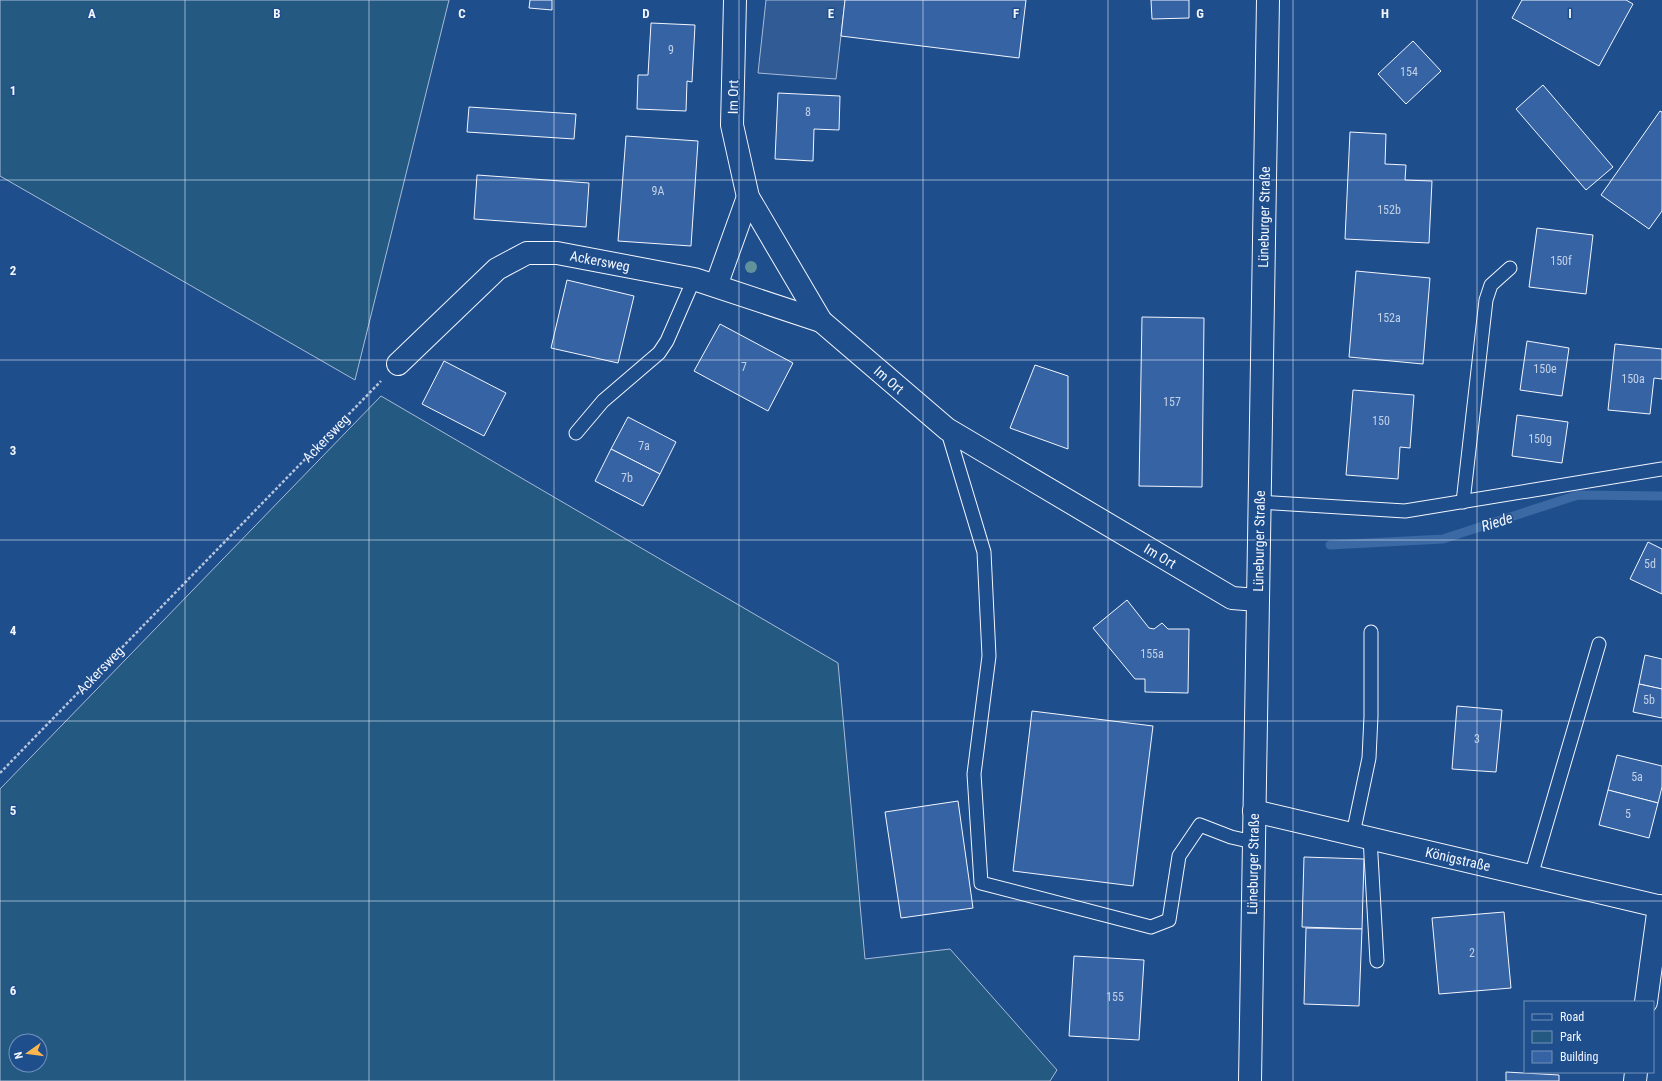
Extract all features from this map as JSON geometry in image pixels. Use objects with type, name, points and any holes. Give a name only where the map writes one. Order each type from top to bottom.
[{"type":"street","name":"Im Ort","points":[[735,0],[732,125],[748,197],[821,321],[947,429],[1232,598],[1258,600]]},
{"type":"street","name":"Lüneburger Straße","points":[[1250,1081],[1268,0]]},
{"type":"street","points":[[716,286],[748,197]]},
{"type":"street","name":"Ackersweg","points":[[398,364],[497,269],[527,253],[557,253],[694,279],[821,321]]},
{"type":"street","name":"Königstraße","points":[[1254,811],[1661,906]]},
{"type":"street","points":[[1646,1001],[1661,906]]},
{"type":"lane","points":[[1463,502],[1486,300],[1491,285],[1510,268]]},
{"type":"lane","points":[[576,433],[603,402],[659,353],[667,341],[694,279]]},
{"type":"lane","points":[[947,429],[984,552],[989,656],[974,774],[981,883],[1151,927],[1169,920],[1179,856],[1200,825],[1231,837],[1253,842]]},
{"type":"lane","points":[[1259,502],[1405,512],[1662,469]]},
{"type":"lane","points":[[1371,632],[1371,716],[1361,836],[1377,961]]},
{"type":"lane","points":[[1531,876],[1599,644]]},
{"type":"path","name":"Ackersweg","points":[[0,773],[398,364]]},
{"type":"green space","points":[[0,0],[449,0],[355,380],[0,176]]},
{"type":"green space","points":[[381,396],[838,663],[865,959],[950,949],[1057,1070],[1050,1081],[0,1081],[0,789]]},
{"type":"shaded area","points":[[766,0],[845,0],[836,79],[758,73]]},
{"type":"building","points":[[530,0],[552,0],[552,10],[529,8]]},
{"type":"building","points":[[845,0],[1026,0],[1019,58],[841,36]]},
{"type":"building","points":[[1151,0],[1189,0],[1189,18],[1152,19]]},
{"type":"building","points":[[1522,0],[1626,0],[1633,4],[1599,66],[1512,18]]},
{"type":"building","points":[[651,23],[695,25],[692,82],[687,81],[686,111],[637,109],[638,75],[648,75]]},
{"type":"building","points":[[1413,41],[1441,71],[1406,104],[1378,74]]},
{"type":"building","points":[[1543,85],[1613,167],[1586,190],[1516,109]]},
{"type":"building","points":[[778,93],[840,96],[839,130],[814,129],[813,161],[775,159]]},
{"type":"building","points":[[469,107],[576,114],[574,139],[467,132]]},
{"type":"building","points":[[1660,111],[1662,112],[1662,211],[1649,229],[1601,195]]},
{"type":"building","points":[[1350,132],[1386,134],[1385,164],[1406,165],[1405,180],[1432,181],[1429,243],[1345,239]]},
{"type":"building","points":[[626,136],[698,141],[691,246],[618,241]]},
{"type":"building","points":[[477,175],[589,183],[586,227],[474,219]]},
{"type":"building","points":[[1537,228],[1593,235],[1586,294],[1529,287]]},
{"type":"building","points":[[1356,271],[1430,278],[1423,364],[1349,357]]},
{"type":"building","points":[[567,280],[634,296],[618,363],[551,348]]},
{"type":"building","points":[[1142,317],[1204,318],[1202,487],[1139,486]]},
{"type":"building","points":[[720,324],[793,363],[768,411],[694,371]]},
{"type":"building","points":[[1527,341],[1569,348],[1562,396],[1520,390]]},
{"type":"building","points":[[1615,344],[1662,349],[1662,379],[1654,378],[1650,414],[1608,410]]},
{"type":"building","points":[[444,361],[506,393],[484,436],[422,404]]},
{"type":"building","points":[[1035,365],[1068,376],[1068,449],[1010,428]]},
{"type":"building","points":[[1353,390],[1414,395],[1410,448],[1400,447],[1398,479],[1346,475]]},
{"type":"building","points":[[1517,415],[1568,422],[1562,463],[1512,456]]},
{"type":"building","points":[[628,417],[676,442],[660,474],[611,449]]},
{"type":"building","points":[[611,449],[660,474],[643,506],[595,481]]},
{"type":"building","points":[[1648,542],[1662,549],[1662,594],[1630,579]]},
{"type":"building","points":[[1127,600],[1149,628],[1154,629],[1162,623],[1168,629],[1189,629],[1188,693],[1145,692],[1145,679],[1135,679],[1093,628]]},
{"type":"building","points":[[1645,655],[1662,659],[1662,689],[1639,684]]},
{"type":"building","points":[[1639,684],[1662,689],[1662,718],[1633,712]]},
{"type":"building","points":[[1457,706],[1502,710],[1496,772],[1452,769]]},
{"type":"building","points":[[1032,711],[1153,726],[1133,886],[1013,871]]},
{"type":"building","points":[[1617,755],[1662,766],[1662,787],[1658,803],[1608,790]]},
{"type":"building","points":[[1608,790],[1658,803],[1649,838],[1599,825]]},
{"type":"building","points":[[958,801],[973,908],[901,918],[885,812]]},
{"type":"building","points":[[1304,857],[1364,859],[1362,929],[1302,927]]},
{"type":"building","points":[[1504,912],[1511,988],[1439,994],[1432,918]]},
{"type":"building","points":[[1306,928],[1362,929],[1359,1006],[1304,1004]]},
{"type":"building","points":[[1074,956],[1144,960],[1139,1040],[1069,1036]]},
{"type":"building","points":[[1506,1072],[1559,1075],[1559,1081],[1506,1081]]},
{"type":"waterway","name":"Riede","points":[[1330,545],[1443,539],[1578,495],[1662,496]]}]
